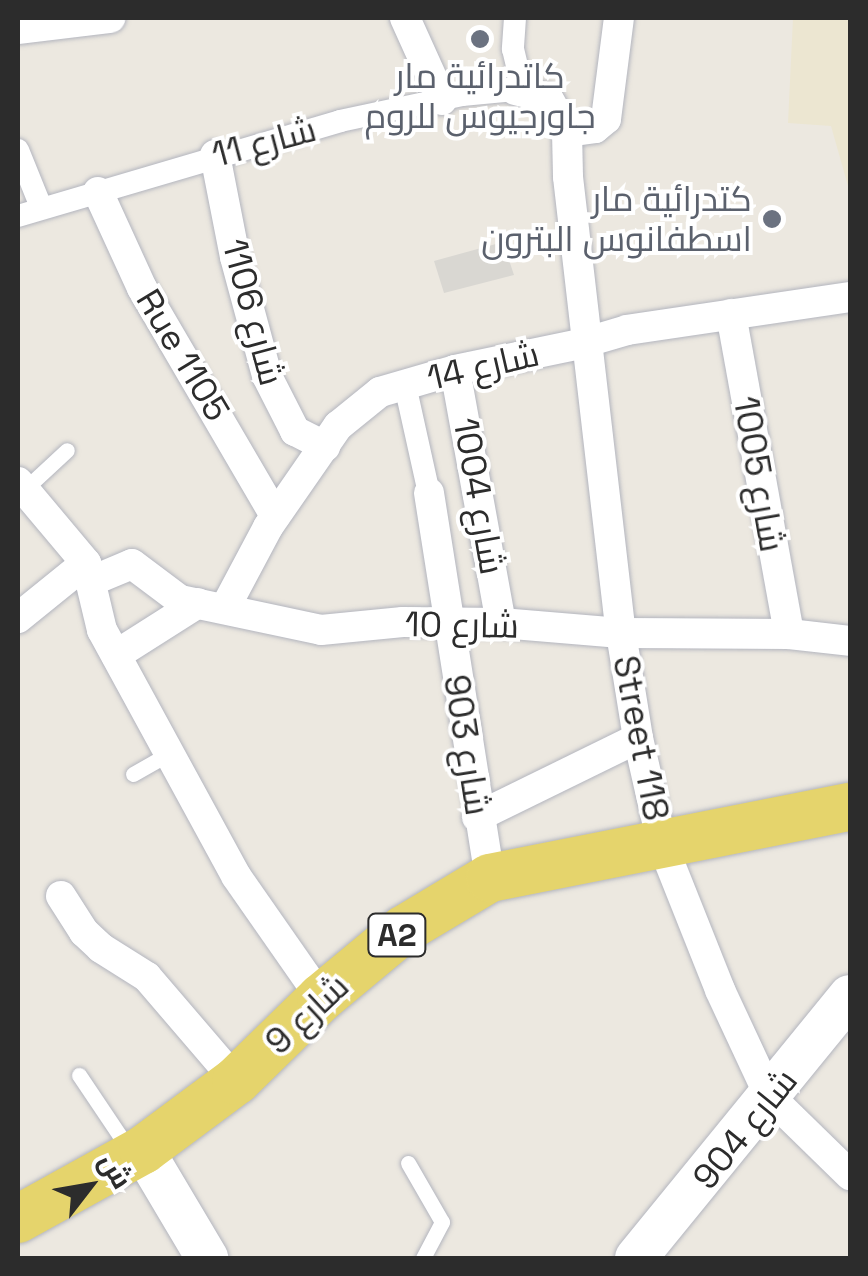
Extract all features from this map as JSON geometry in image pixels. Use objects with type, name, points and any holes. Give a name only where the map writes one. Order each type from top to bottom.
[{"type":"main road","name":"شارع 9","points":[[18,1219],[138,1153],[236,1081],[321,998],[403,930],[490,878],[850,808]]},
{"type":"main road","name":"شارع 904","points":[[636,1258],[850,996]]},
{"type":"main road","points":[[138,1153],[207,1258]]},
{"type":"street","points":[[18,29],[110,18]]},
{"type":"street","points":[[405,18],[442,100]]},
{"type":"street","points":[[516,18],[513,49],[519,90],[548,98],[567,132],[568,177],[590,342]]},
{"type":"street","points":[[567,132],[596,128],[606,120],[619,18]]},
{"type":"street","name":"شارع 11","points":[[18,216],[215,154],[442,100],[519,90]]},
{"type":"street","points":[[18,150],[41,207]]},
{"type":"street","name":"شارع 1106","points":[[215,154],[235,258],[267,376],[286,420],[295,431],[325,446]]},
{"type":"street","name":"Rue 1105","points":[[98,192],[142,288],[275,516]]},
{"type":"street","name":"شارع 14","points":[[212,606],[338,426],[365,400],[455,370],[590,342],[627,330],[850,299]]},
{"type":"street","name":"شارع 1005","points":[[730,314],[789,634]]},
{"type":"street","name":"Street 118","points":[[590,342],[621,633],[638,738],[662,844],[720,990],[770,1097]]},
{"type":"street","name":"شارع 1004","points":[[455,370],[501,623]]},
{"type":"street","points":[[404,385],[428,493]]},
{"type":"street","points":[[21,486],[90,572],[102,630],[236,876],[321,998]]},
{"type":"street","name":"شارع 903","points":[[428,493],[477,817],[490,878]]},
{"type":"street","name":"شارع 10","points":[[18,618],[90,572],[132,564],[166,594],[293,627],[321,630],[449,622],[501,623],[621,633],[789,634],[850,641]]},
{"type":"street","points":[[116,655],[212,606]]},
{"type":"street","points":[[477,817],[638,738]]},
{"type":"street","points":[[62,896],[84,932],[100,948],[146,977],[236,1081]]},
{"type":"street","points":[[770,1097],[850,1175]]},
{"type":"lane","points":[[21,486],[66,450]]},
{"type":"lane","points":[[132,774],[170,753]]},
{"type":"lane","points":[[80,1075],[138,1153]]},
{"type":"lane","points":[[408,1162],[442,1222],[423,1258]]},
{"type":"shaded area","points":[[793,18],[850,18],[850,193],[831,126],[788,123]]},
{"type":"shaded area","points":[[503,242],[514,275],[444,293],[434,261]]},
{"type":"place","name":"كاتدرائية مار جاورجيوس للروم","points":[[480,39]]},
{"type":"place","name":"كتدرائية مار اسطفانوس البترون","points":[[772,219]]}]
